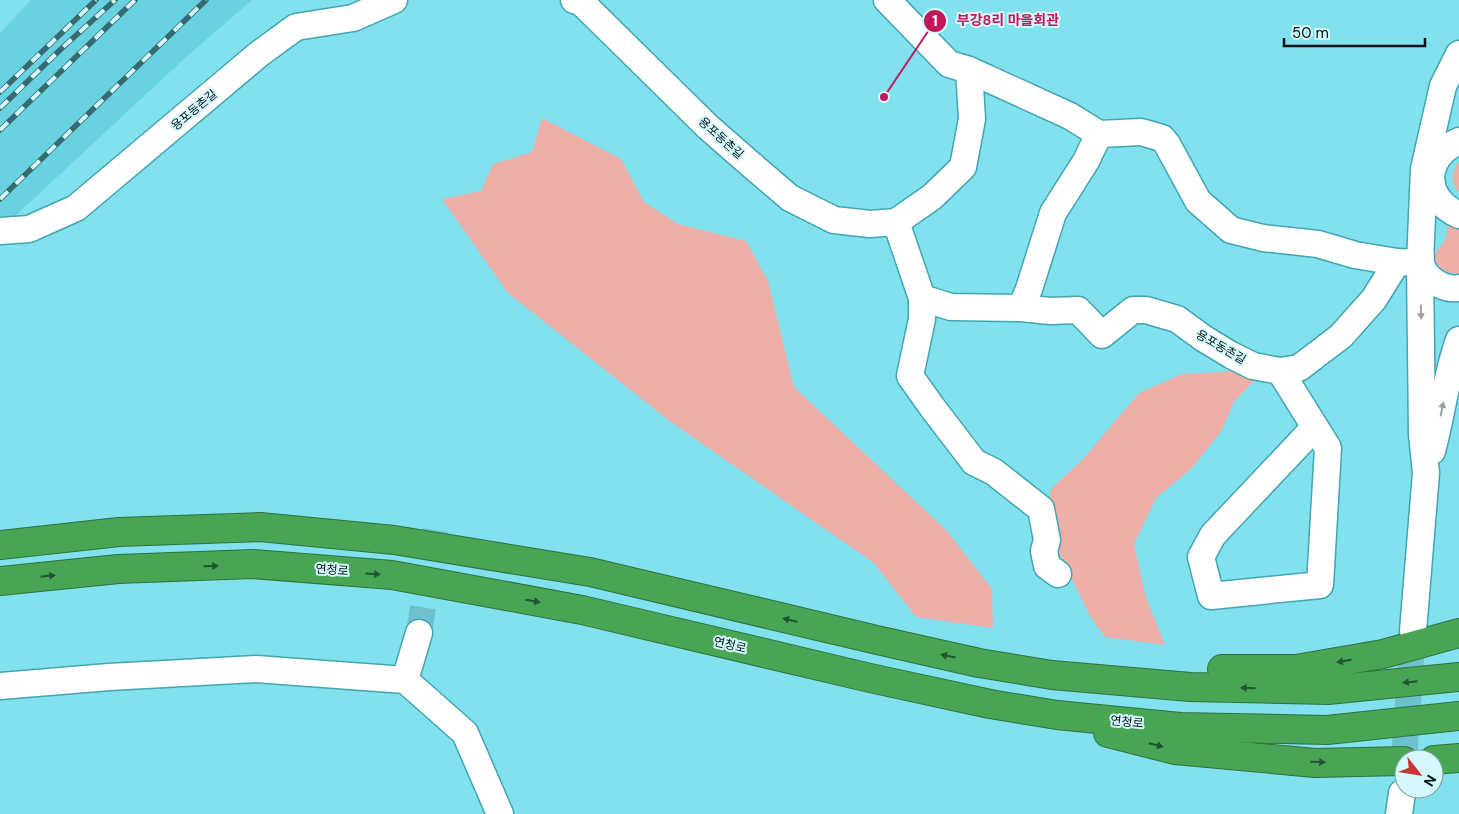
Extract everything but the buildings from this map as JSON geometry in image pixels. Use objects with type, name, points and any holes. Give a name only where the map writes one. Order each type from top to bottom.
[{"type":"highway","points":[[0,545],[119,532],[260,527],[394,540],[590,572],[877,640],[979,662],[1052,675],[1190,687],[1328,690],[1459,678]]},
{"type":"highway","name":"연청로","points":[[0,581],[118,569],[253,564],[392,575],[582,610],[870,678],[990,704],[1057,715],[1180,727],[1327,730],[1459,716]]},
{"type":"highway","points":[[979,662],[1185,669],[1296,669],[1383,654],[1459,633]]},
{"type":"highway","points":[[990,704],[1175,750],[1315,762],[1394,761]]},
{"type":"highway","points":[[1444,759],[1459,758]]},
{"type":"street","name":"용포동촌길","points":[[0,231],[29,229],[76,208],[259,54],[296,27],[353,18],[394,0]]},
{"type":"street","points":[[887,0],[949,64],[969,70],[1070,116],[1099,134],[1141,132],[1162,138],[1198,201],[1231,230],[1263,238],[1318,244],[1355,255],[1409,262],[1428,277],[1444,286],[1459,288]]},
{"type":"street","name":"용포동촌길","points":[[578,1],[708,127],[790,198],[834,220],[870,224],[896,222]]},
{"type":"street","points":[[1426,474],[1409,262],[1424,169],[1443,86],[1459,54]]},
{"type":"street","points":[[969,70],[972,119],[963,167],[932,197],[896,222],[922,298],[922,318],[910,376],[974,462],[994,472],[1042,509],[1047,540],[1044,551],[1047,566],[1058,574]]},
{"type":"street","points":[[1459,71],[1450,146],[1435,161],[1432,172],[1434,194],[1449,211],[1459,216]]},
{"type":"street","points":[[1021,308],[1029,289],[1053,213],[1086,161],[1099,134]]},
{"type":"street","points":[[1409,262],[1434,194]]},
{"type":"street","name":"용포동촌길","points":[[922,298],[951,307],[1021,308],[1050,311],[1078,310],[1102,335],[1133,310],[1146,310],[1177,319],[1210,342],[1253,366],[1280,371],[1299,368],[1341,336],[1409,262]]},
{"type":"street","points":[[1413,631],[1426,474],[1452,360],[1459,340]]},
{"type":"street","points":[[1280,371],[1328,448],[1320,585],[1210,596],[1201,557],[1213,535],[1315,428]]},
{"type":"street","points":[[405,680],[419,633]]},
{"type":"street","points":[[0,686],[109,677],[256,669],[405,680],[465,733],[500,814]]},
{"type":"shaded area","points":[[31,0],[252,0],[186,57],[0,230],[0,33]]},
{"type":"shaded area","points":[[542,118],[621,159],[644,202],[678,224],[746,241],[768,281],[794,387],[947,531],[992,589],[993,628],[916,617],[874,563],[671,422],[508,293],[442,199],[481,191],[493,164],[532,152]]},
{"type":"shaded area","points":[[1459,162],[1459,192],[1454,185],[1453,177],[1454,170]]},
{"type":"shaded area","points":[[1448,225],[1459,229],[1459,273],[1446,271],[1437,264],[1433,256],[1446,239]]},
{"type":"shaded area","points":[[1238,371],[1257,377],[1234,402],[1222,430],[1192,468],[1156,498],[1134,544],[1146,598],[1165,645],[1105,637],[1090,616],[1054,542],[1049,500],[1051,489],[1083,459],[1139,393],[1182,374]]},
{"type":"tunnel","points":[[419,633],[436,527]]},
{"type":"tunnel","points":[[1405,749],[1413,631]]},
{"type":"railway","points":[[0,92],[96,0]]},
{"type":"railway","points":[[0,108],[115,0]]},
{"type":"railway","points":[[0,130],[135,0]]},
{"type":"railway","points":[[0,199],[206,0]]},
{"type":"place","name":"부강8리 마을회관","points":[[884,97]]}]
